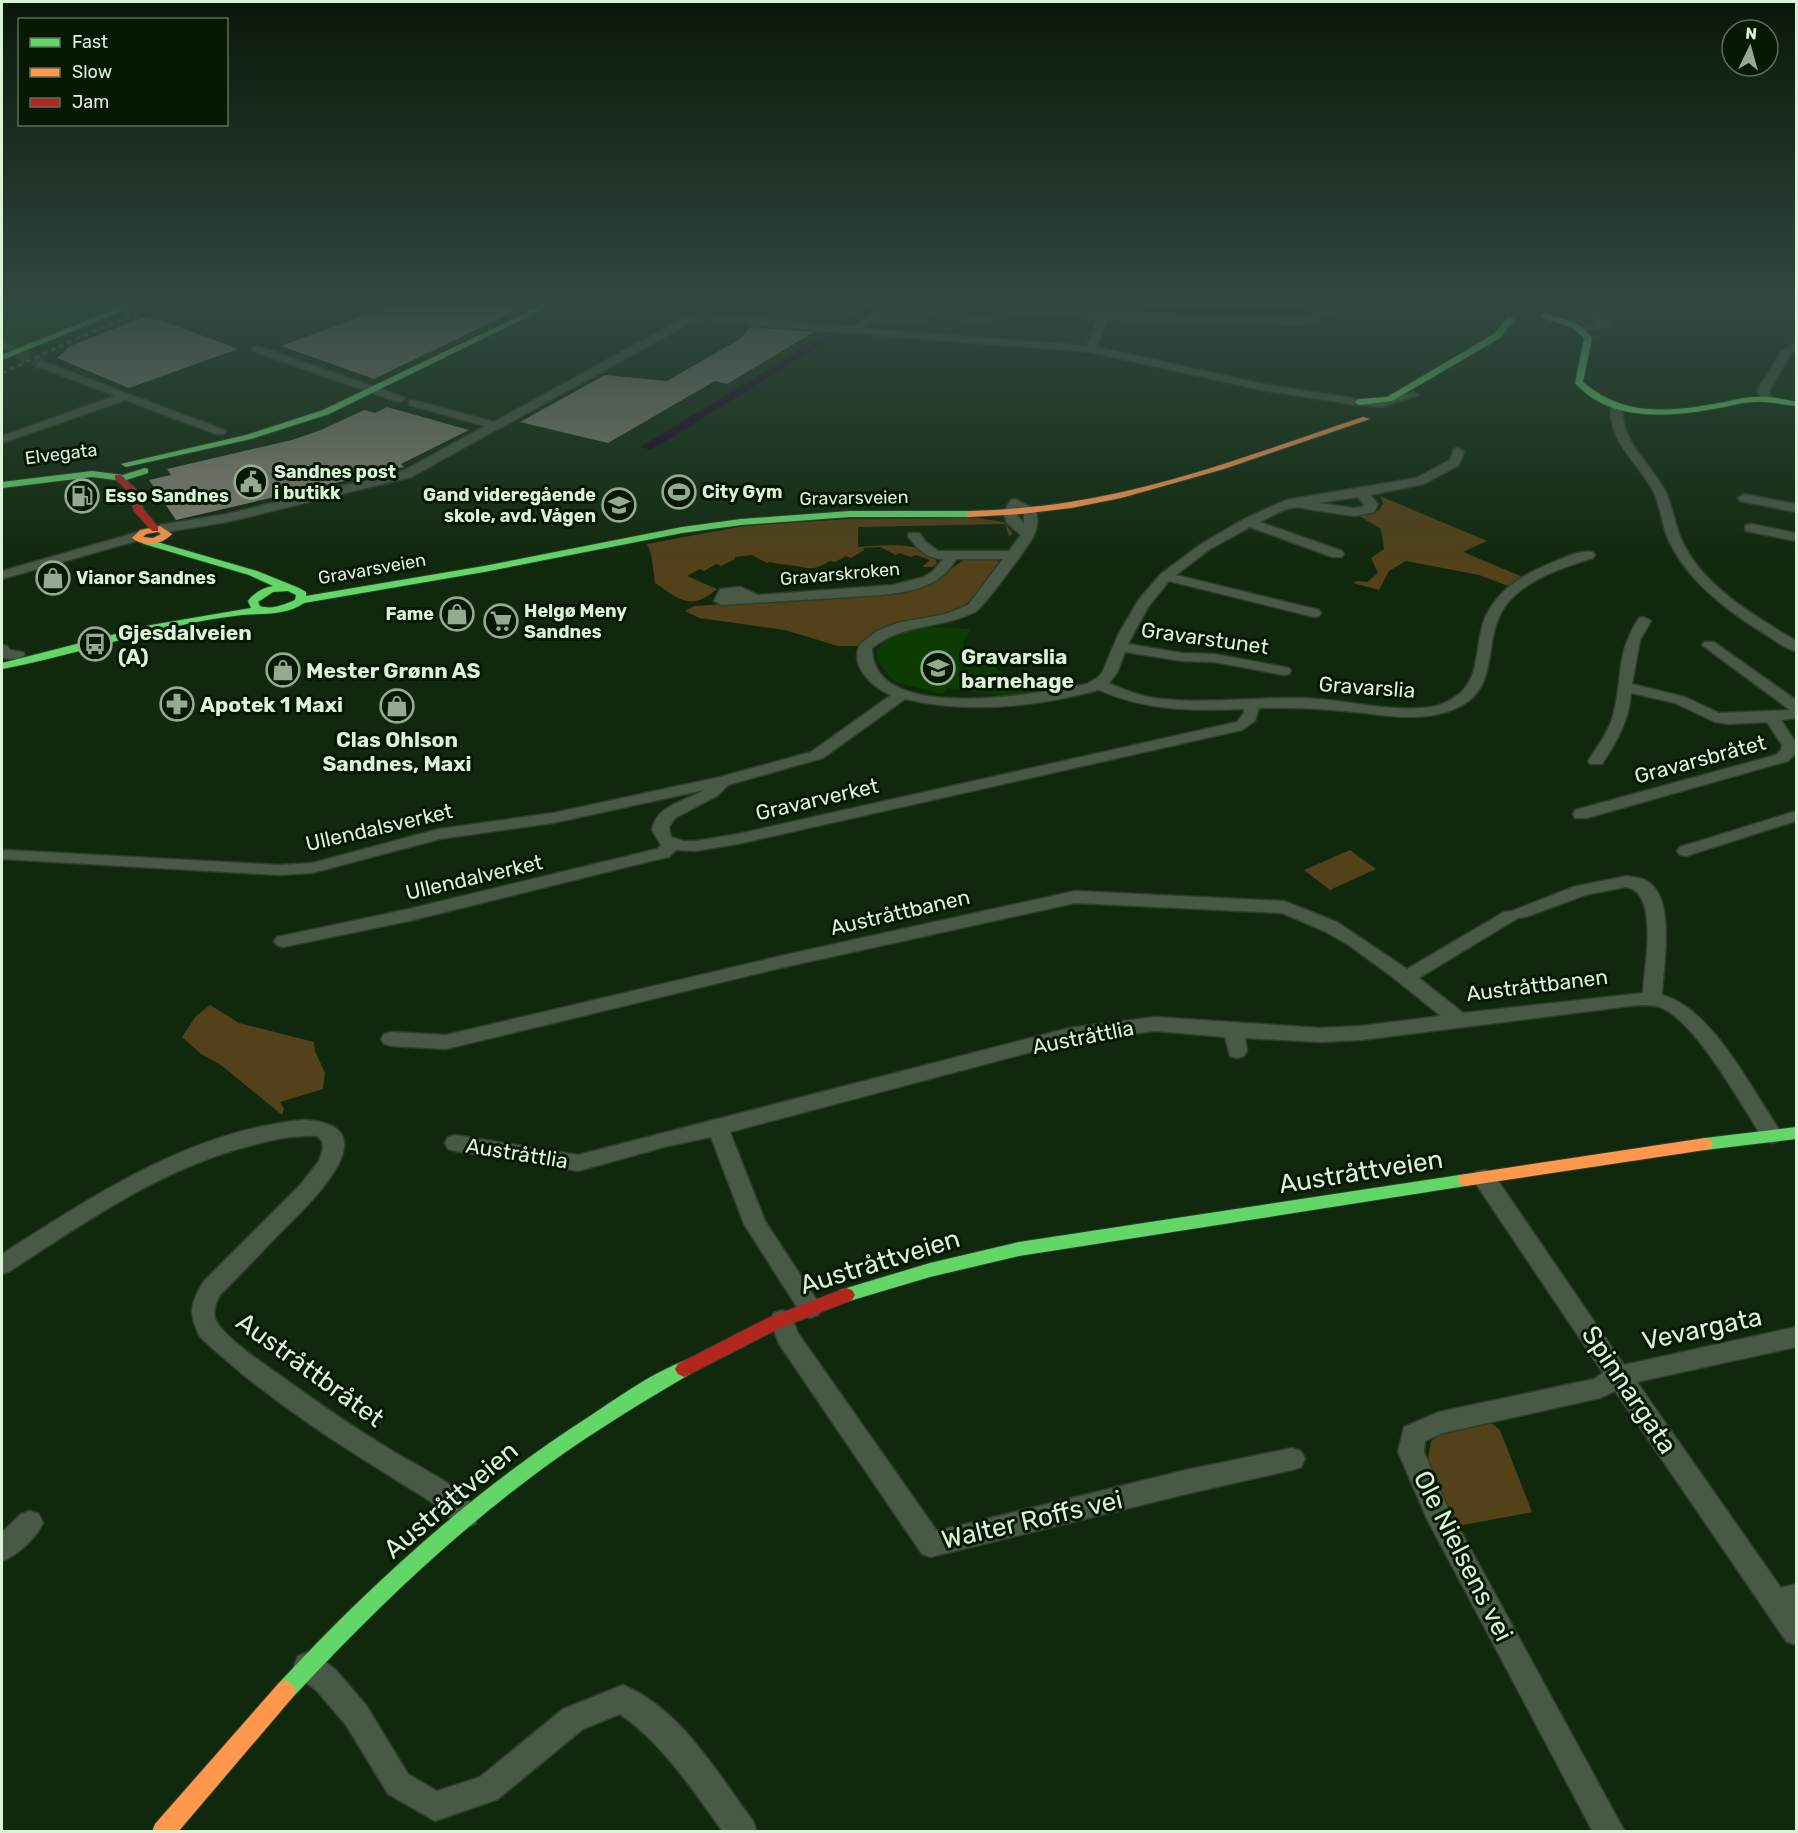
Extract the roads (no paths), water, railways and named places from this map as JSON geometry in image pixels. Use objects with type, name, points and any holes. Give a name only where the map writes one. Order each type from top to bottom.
[{"type":"main road","name":"Elvegata","points":[[2,485],[120,470],[276,429],[326,412],[371,392]]},
{"type":"main road","points":[[1359,402],[1389,399],[1402,392]]},
{"type":"main road","points":[[1413,395],[1419,392]]},
{"type":"main road","points":[[1587,392],[1617,406],[1667,413],[1767,399],[1797,404]]},
{"type":"main road","points":[[1351,403],[1372,404],[1383,410],[1382,416],[1366,419],[1354,417],[1342,411],[1343,406],[1351,403]]},
{"type":"main road","name":"Gravarsveien","points":[[294,592],[484,569],[682,530],[741,522],[850,514],[1012,507],[1128,484],[1310,433],[1327,425],[1342,411]]},
{"type":"main road","name":"Gravarsveien","points":[[1012,507],[1030,510],[1089,501],[1155,486],[1366,419]]},
{"type":"main road","name":"Elvegata","points":[[2,479],[120,470],[129,477],[193,451]]},
{"type":"main road","points":[[120,470],[133,491],[139,511],[142,539]]},
{"type":"main road","points":[[133,491],[143,472]]},
{"type":"main road","points":[[139,511],[161,533],[170,552]]},
{"type":"main road","points":[[142,539],[161,533]]},
{"type":"main road","points":[[142,539],[170,552],[270,578],[294,592]]},
{"type":"main road","points":[[246,570],[258,601]]},
{"type":"main road","points":[[2,666],[140,628],[258,601],[271,589],[294,592]]},
{"type":"main road","points":[[2,660],[154,619],[258,601],[282,610],[294,592]]},
{"type":"main road","name":"Austråttveien","points":[[163,1832],[308,1666],[359,1612],[415,1559],[511,1479],[598,1418],[653,1385],[810,1308],[925,1270],[1019,1249],[1797,1133]]},
{"type":"street","points":[[114,392],[220,432]]},
{"type":"street","points":[[374,392],[399,399]]},
{"type":"street","points":[[161,533],[407,474],[559,392]]},
{"type":"street","points":[[1291,392],[1381,404],[1413,395]]},
{"type":"street","points":[[1763,392],[1767,399]]},
{"type":"street","points":[[2,440],[126,396]]},
{"type":"street","points":[[1312,400],[1342,411]]},
{"type":"street","points":[[413,403],[497,426]]},
{"type":"street","points":[[1617,406],[1615,414],[1623,436],[1658,488],[1666,506],[1677,546],[1723,600],[1797,647]]},
{"type":"street","name":"Gravarstunet","points":[[1098,684],[1113,667],[1120,647],[1146,600],[1167,577],[1208,544],[1249,522],[1297,501],[1361,493],[1420,481],[1455,462],[1458,452]]},
{"type":"street","points":[[1297,501],[1343,511],[1370,509],[1372,504],[1361,493]]},
{"type":"street","points":[[1744,498],[1797,508]]},
{"type":"street","points":[[1012,507],[1012,520],[1028,536]]},
{"type":"street","points":[[1030,510],[1032,519],[1028,536],[1011,555],[974,608],[950,618],[902,626],[882,634],[865,647],[864,660],[872,676],[883,685],[902,694],[942,703],[987,705],[1049,696],[1098,684]]},
{"type":"street","points":[[1249,522],[1337,554]]},
{"type":"street","points":[[1751,528],[1797,537]]},
{"type":"street","name":"Gravarskroken","points":[[914,536],[921,545],[935,555],[1011,555]]},
{"type":"street","points":[[2,575],[106,546],[142,539]]},
{"type":"street","name":"Gravarskroken","points":[[721,601],[725,592],[732,590],[748,592],[755,599],[893,589],[938,576],[946,568],[952,555]]},
{"type":"street","name":"Gravarslia","points":[[1098,684],[1133,698],[1161,704],[1190,706],[1333,705],[1421,713],[1458,702],[1471,692],[1486,652],[1492,618],[1504,600],[1520,585],[1537,575],[1588,555]]},
{"type":"street","name":"Gravarstunet","points":[[1167,577],[1314,613]]},
{"type":"street","points":[[1596,761],[1614,733],[1622,712],[1627,663],[1633,640],[1644,621]]},
{"type":"street","points":[[1709,645],[1797,707]]},
{"type":"street","name":"Gravarstunet","points":[[1120,647],[1182,657],[1214,658],[1284,671]]},
{"type":"street","points":[[2,649],[4,654],[18,655]]},
{"type":"street","name":"Gravarsbråtet","points":[[1626,687],[1680,700],[1715,717],[1728,719],[1797,714]]},
{"type":"street","name":"Gravarverket","points":[[902,694],[817,755],[723,781],[715,791],[673,812],[664,819],[661,833],[671,844],[700,845],[738,840],[1242,725],[1251,718],[1253,711],[1250,704]]},
{"type":"street","name":"Gravarsbråtet","points":[[1581,814],[1782,758],[1790,752],[1790,745],[1771,717]]},
{"type":"street","name":"Ullendalsverket","points":[[6,855],[279,870],[312,868],[439,834],[553,818],[723,781]]},
{"type":"street","points":[[1686,850],[1797,816]]},
{"type":"street","name":"Ullendalverket","points":[[283,941],[552,882],[663,853],[671,844]]},
{"type":"street","points":[[1407,977],[1515,914],[1612,882],[1636,883],[1644,887],[1654,901],[1657,914],[1652,999]]},
{"type":"street","name":"Austråttbanen","points":[[391,1039],[446,1042],[785,961],[1075,897],[1284,907],[1324,922],[1407,977],[1457,1019],[1608,1000],[1652,999],[1674,1006],[1690,1021],[1714,1051],[1772,1135]]},
{"type":"street","name":"Austråttlia","points":[[455,1143],[578,1163],[1069,1035],[1155,1024],[1320,1035],[1361,1033],[1457,1019]]},
{"type":"street","points":[[1234,1031],[1237,1051]]},
{"type":"street","points":[[718,1128],[755,1224],[810,1308]]},
{"type":"street","name":"Austråttbråtet","points":[[2,1265],[149,1174],[219,1146],[280,1130],[322,1129],[332,1137],[334,1148],[328,1164],[308,1191],[212,1288],[204,1301],[202,1314],[208,1329],[244,1363],[342,1434],[448,1498],[466,1516]]},
{"type":"street","name":"Spinnargata","points":[[1484,1178],[1619,1377],[1786,1599],[1797,1632]]},
{"type":"street","name":"Walter Roffs vei","points":[[782,1320],[788,1336],[931,1545],[1186,1482],[1292,1459]]},
{"type":"street","name":"Vevargata","points":[[1619,1377],[1797,1337]]},
{"type":"street","name":"Ole Nielsens vei","points":[[1610,1832],[1436,1511],[1411,1452],[1413,1435],[1439,1423],[1600,1388],[1619,1377]]},
{"type":"street","points":[[2,1549],[30,1523]]},
{"type":"street","points":[[308,1666],[326,1680],[356,1715],[398,1784],[435,1806],[488,1789],[573,1719],[623,1699],[654,1720],[681,1749],[742,1832]]},
{"type":"place","name":"Sandnes post i butikk","points":[[251,482]]},
{"type":"place","name":"City Gym","points":[[679,492]]},
{"type":"place","name":"Esso Sandnes","points":[[82,496]]},
{"type":"place","name":"Gand videregående skole, avd. Vågen","points":[[619,505]]},
{"type":"place","name":"Vianor Sandnes","points":[[53,578]]},
{"type":"place","name":"Fame","points":[[457,614]]},
{"type":"place","name":"Helgø Meny Sandnes","points":[[501,621]]},
{"type":"place","name":"Gjesdalveien (A)","points":[[95,644]]},
{"type":"place","name":"Gravarslia barnehage","points":[[938,668]]},
{"type":"place","name":"Mester Grønn AS","points":[[283,670]]},
{"type":"place","name":"Apotek 1 Maxi","points":[[177,704]]},
{"type":"place","name":"Clas Ohlson Sandnes, Maxi","points":[[397,706]]}]
